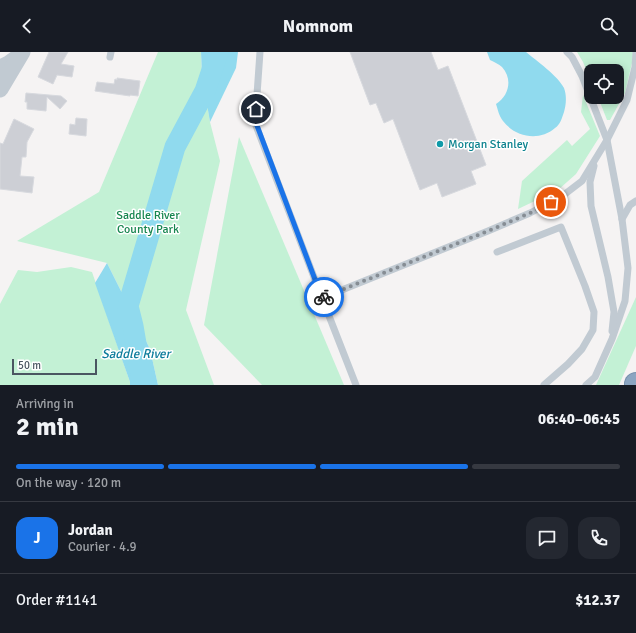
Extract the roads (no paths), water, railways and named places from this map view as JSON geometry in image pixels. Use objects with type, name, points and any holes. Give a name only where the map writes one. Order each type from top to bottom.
[{"type":"street","points":[[0,66],[22,52]]},
{"type":"street","points":[[0,89],[22,52]]},
{"type":"lane","points":[[260,52],[256,123],[356,385]]},
{"type":"lane","points":[[567,52],[572,57],[582,76],[607,140],[622,219],[628,268],[625,301],[612,339],[595,376],[586,385]]},
{"type":"lane","points":[[322,298],[530,213],[561,197],[582,181],[607,140],[627,100],[635,67],[636,52]]},
{"type":"lane","points":[[598,155],[590,182],[590,206],[608,277],[614,312],[612,339]]},
{"type":"lane","points":[[622,219],[630,205],[636,201]]},
{"type":"lane","points":[[496,252],[561,227],[594,312],[593,330],[582,349],[568,364],[544,385]]},
{"type":"water","points":[[201,52],[238,52],[236,68],[210,122],[202,75]]},
{"type":"water","points":[[487,52],[526,52],[561,83],[566,94],[566,100],[565,109],[557,127],[542,135],[528,136],[514,131],[503,121],[500,117],[496,104],[507,92],[508,77],[502,67],[490,60]]},
{"type":"water","name":"Saddle River","points":[[107,263],[150,349],[158,385],[130,385],[95,283]]},
{"type":"waterway","name":"Saddle River","points":[[143,385],[128,306],[175,147],[205,91],[218,52]]},
{"type":"place","name":"Morgan Stanley","points":[[440,144]]},
{"type":"park label","name":"Saddle River County Park","points":[[148,222]]}]
